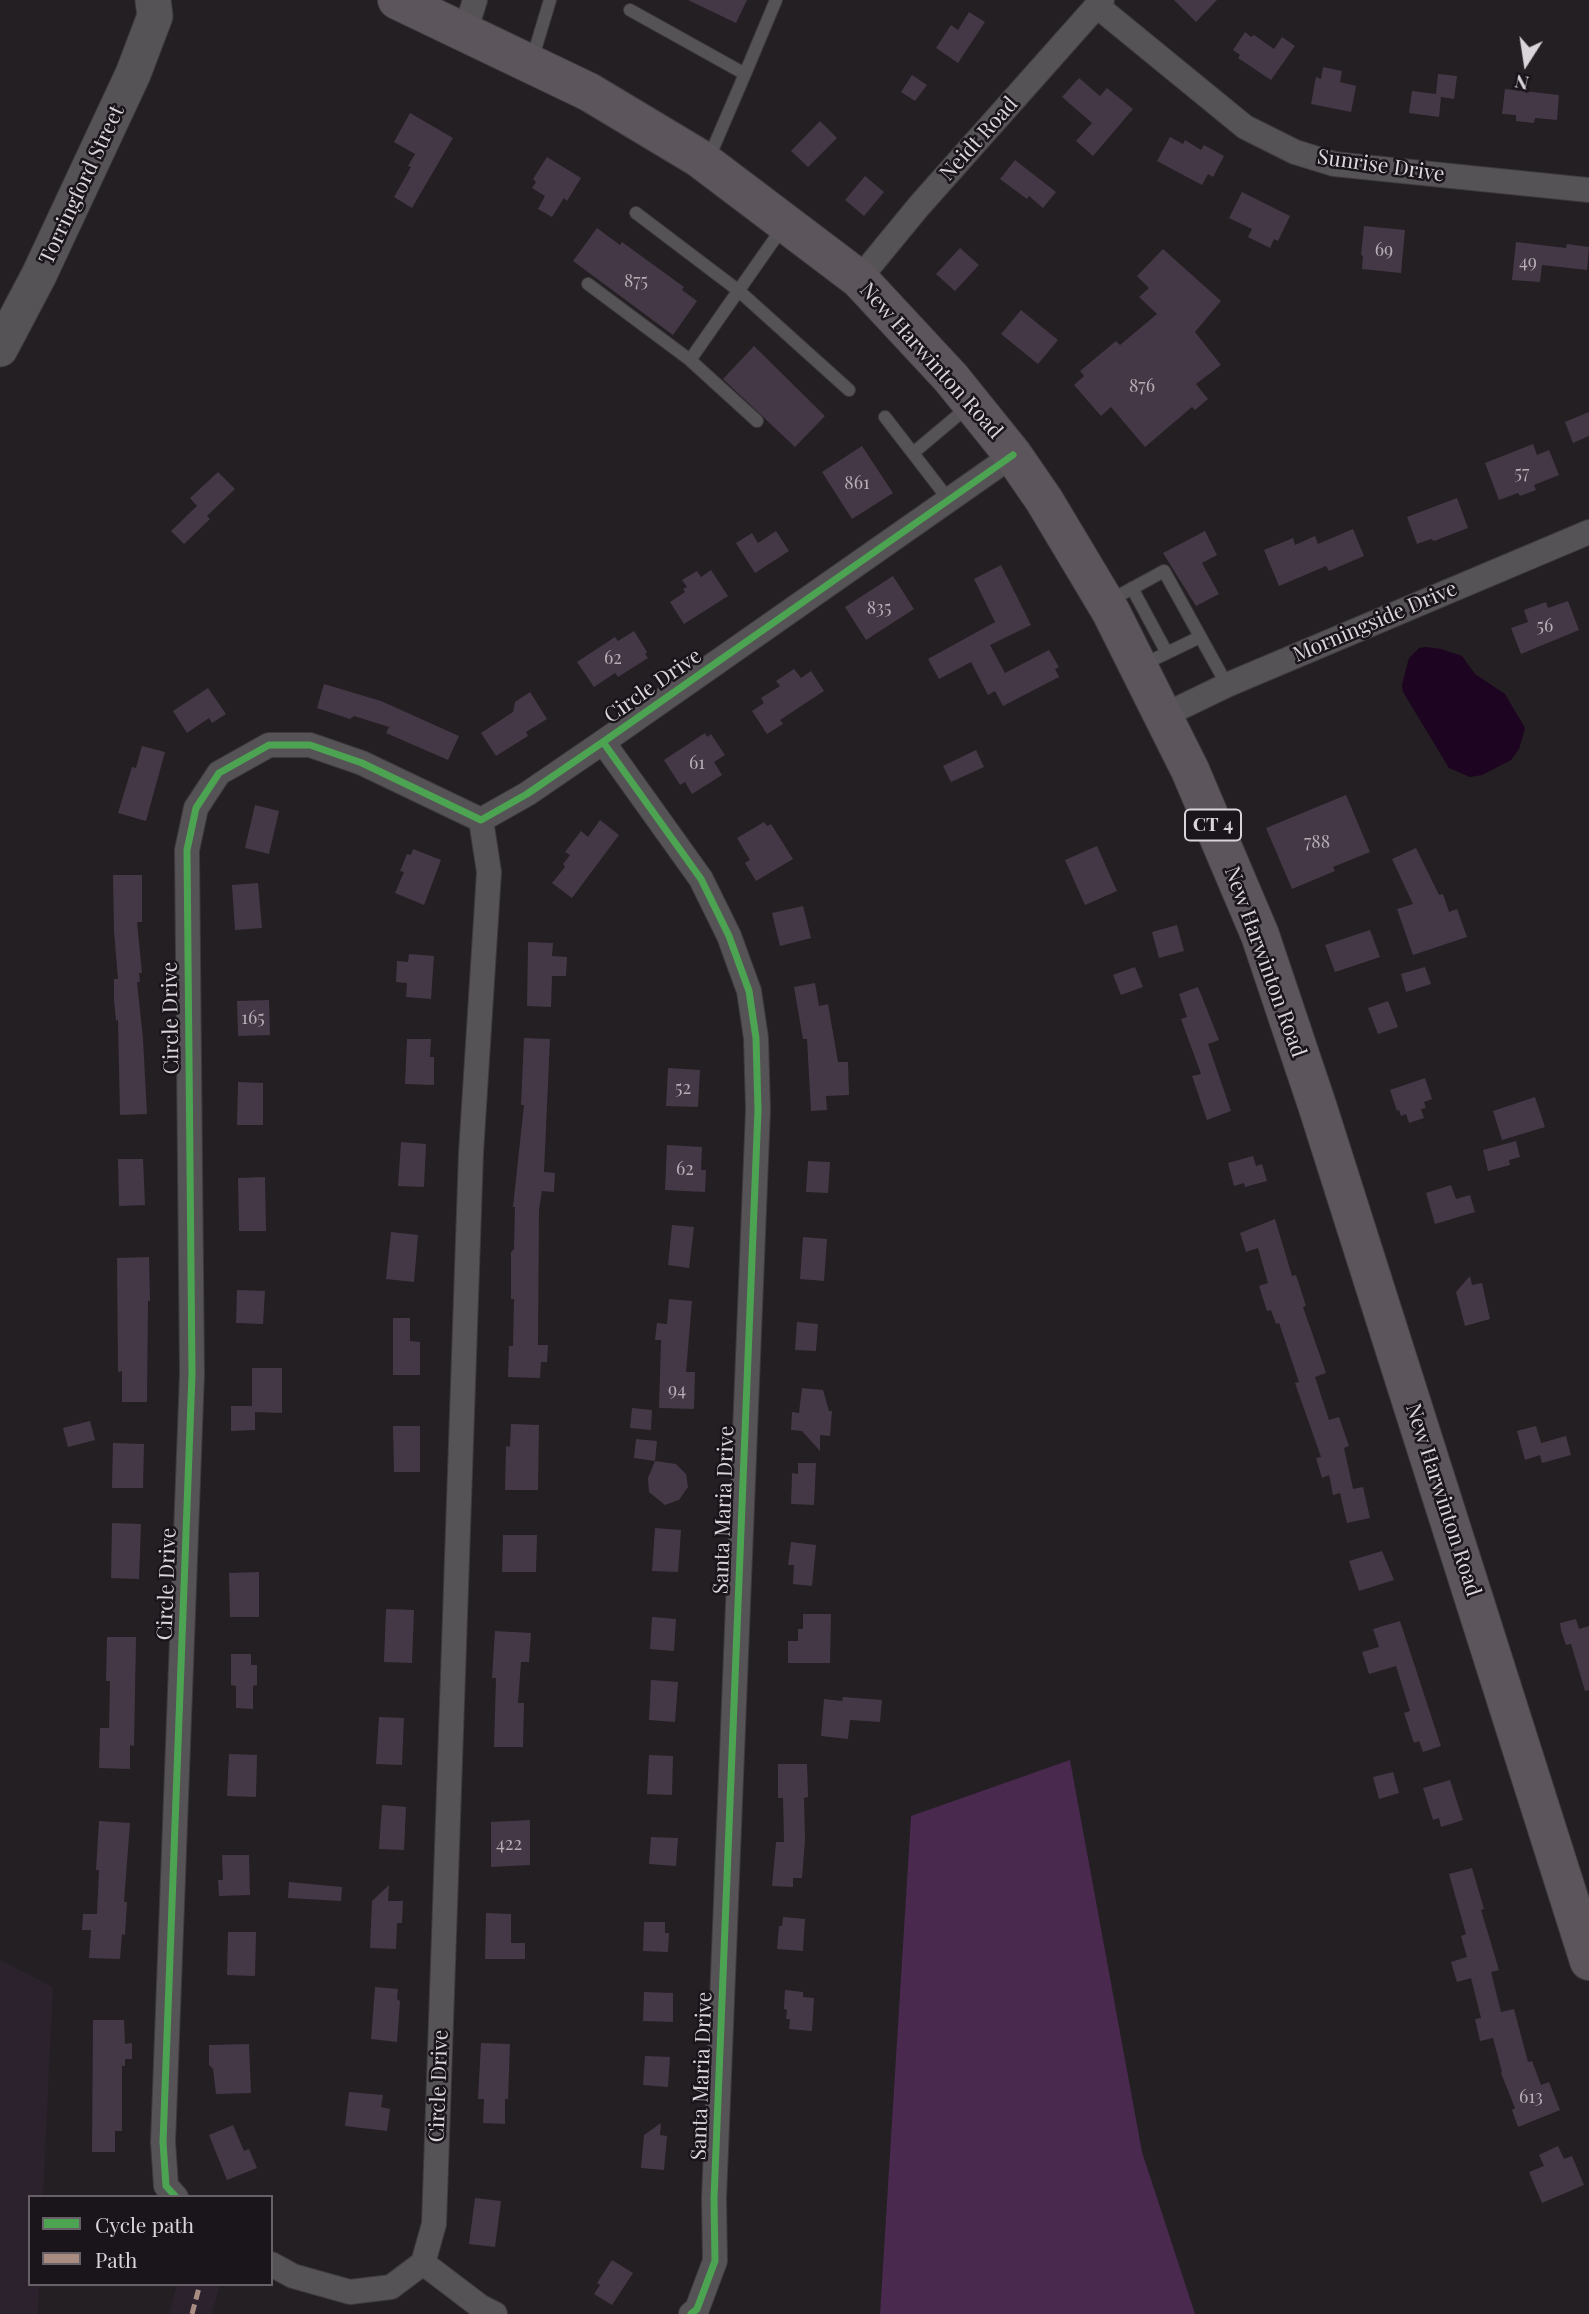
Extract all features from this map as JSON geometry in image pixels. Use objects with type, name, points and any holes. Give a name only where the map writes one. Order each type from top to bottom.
[{"type":"main road","name":"New Harwinton Road","points":[[397,0],[470,16],[530,64],[589,92],[706,163],[859,279],[972,403],[1119,595],[1153,660],[1163,716],[1190,770],[1259,935],[1326,1135],[1589,1961]]},
{"type":"main road","name":"Torringford Street","points":[[0,349],[39,275],[111,124],[161,5]]},
{"type":"street","name":"Sunrise Drive","points":[[1100,3],[1245,127],[1295,152],[1334,164],[1589,190]]},
{"type":"street","name":"Neidt Road","points":[[859,279],[919,206],[1100,3]]},
{"type":"street","name":"Circle Drive","points":[[481,820],[527,794],[603,742],[1013,455]]},
{"type":"street","name":"Morningside Drive","points":[[1163,716],[1227,685],[1589,532]]},
{"type":"street","name":"Santa Maria Drive","points":[[603,742],[701,879],[729,936],[745,980],[757,1038],[758,1110],[716,2156],[715,2262],[696,2309],[691,2314]]},
{"type":"street","name":"Circle Drive","points":[[174,2195],[166,2186],[163,2142],[192,1374],[187,850],[196,808],[219,773],[269,745],[310,745],[362,763],[481,820]]},
{"type":"street","name":"Circle Drive","points":[[423,2263],[434,2224],[471,1153],[489,872],[481,820]]},
{"type":"street","points":[[273,2265],[293,2276],[350,2291],[391,2287],[423,2263],[481,2307],[495,2314]]},
{"type":"lane","points":[[530,64],[550,0]]},
{"type":"lane","points":[[706,163],[776,0]]},
{"type":"lane","points":[[630,10],[746,74]]},
{"type":"lane","points":[[636,213],[738,291],[849,390]]},
{"type":"lane","points":[[690,360],[785,224]]},
{"type":"lane","points":[[588,284],[690,360],[757,421]]},
{"type":"lane","points":[[913,453],[972,403]]},
{"type":"lane","points":[[885,417],[949,500]]},
{"type":"lane","points":[[1119,595],[1164,572],[1227,685]]},
{"type":"lane","points":[[1153,660],[1200,638]]},
{"type":"shaded area","points":[[1426,647],[1462,656],[1475,674],[1505,694],[1525,728],[1519,749],[1511,760],[1482,775],[1470,777],[1449,768],[1403,692],[1402,685],[1409,658],[1419,648]]},
{"type":"shaded area","points":[[1070,1760],[1142,2152],[1195,2314],[880,2314],[911,1816]]},
{"type":"shaded area","points":[[0,1960],[53,1987],[43,2195],[28,2195],[28,2286],[39,2286],[38,2314],[0,2314]]},
{"type":"shaded area","points":[[176,2286],[219,2286],[212,2314],[169,2314]]},
{"type":"building","points":[[688,0],[747,0],[736,23]]},
{"type":"building","points":[[1174,0],[1217,0],[1196,22]]},
{"type":"building","points":[[969,12],[985,22],[958,63],[936,48],[951,25],[958,30]]},
{"type":"building","points":[[1245,32],[1274,49],[1282,37],[1295,46],[1271,80],[1238,58],[1240,55],[1233,50]]},
{"type":"building","points":[[1323,67],[1342,71],[1340,82],[1356,86],[1351,112],[1311,104],[1316,77],[1321,79]]},
{"type":"building","points":[[1438,74],[1457,76],[1454,99],[1441,97],[1439,117],[1409,113],[1412,91],[1436,94]]},
{"type":"building","points":[[912,75],[927,85],[915,101],[901,92]]},
{"type":"building","points":[[1079,78],[1100,96],[1107,88],[1133,109],[1093,156],[1076,141],[1092,123],[1062,97]]},
{"type":"building","points":[[1505,89],[1559,95],[1557,120],[1535,118],[1534,123],[1516,121],[1516,115],[1502,114]]},
{"type":"building","points":[[410,113],[453,138],[412,208],[394,197],[411,167],[408,166],[415,154],[394,142]]},
{"type":"building","points":[[820,121],[837,138],[808,167],[791,151]]},
{"type":"building","points":[[1170,137],[1183,144],[1185,140],[1201,150],[1204,145],[1224,156],[1213,177],[1208,174],[1202,185],[1157,161]]},
{"type":"building","points":[[547,157],[581,178],[567,201],[564,198],[552,217],[538,209],[545,196],[532,188],[536,182],[533,179]]},
{"type":"building","points":[[1015,160],[1056,192],[1043,208],[1029,196],[1027,199],[1000,179]]},
{"type":"building","points":[[865,176],[884,192],[864,216],[845,200]]},
{"type":"building","points":[[1242,192],[1290,216],[1278,241],[1274,239],[1270,248],[1248,237],[1252,229],[1229,218]]},
{"type":"building","points":[[1364,226],[1405,230],[1401,273],[1362,269]]},
{"type":"building","points":[[597,228],[620,245],[622,242],[684,287],[682,290],[697,301],[673,335],[573,261]]},
{"type":"building","points":[[1516,242],[1566,248],[1567,244],[1589,247],[1587,270],[1542,265],[1540,282],[1512,280]]},
{"type":"building","points":[[960,248],[979,265],[955,291],[936,274]]},
{"type":"building","points":[[1163,249],[1221,301],[1195,332],[1221,365],[1196,384],[1208,399],[1195,410],[1192,407],[1145,447],[1111,407],[1101,416],[1074,385],[1084,376],[1080,371],[1116,341],[1120,345],[1157,314],[1139,297],[1149,288],[1137,276]]},
{"type":"building","points":[[1021,310],[1058,340],[1038,364],[1001,334]]},
{"type":"building","points":[[754,346],[825,416],[795,447],[723,379]]},
{"type":"building","points":[[1589,412],[1589,436],[1573,443],[1565,422]]},
{"type":"building","points":[[1533,444],[1537,455],[1549,450],[1559,475],[1534,485],[1536,490],[1499,500],[1485,463]]},
{"type":"building","points":[[862,446],[893,493],[852,519],[822,472]]},
{"type":"building","points":[[218,472],[235,489],[207,516],[210,519],[184,544],[171,531],[197,506],[190,498]]},
{"type":"building","points":[[1457,498],[1468,528],[1434,541],[1431,539],[1417,544],[1407,517]]},
{"type":"building","points":[[1353,529],[1364,556],[1329,571],[1326,566],[1279,586],[1264,550],[1293,538],[1295,545],[1315,536],[1318,544]]},
{"type":"building","points":[[776,531],[789,551],[755,573],[736,543],[752,533],[758,543]]},
{"type":"building","points":[[1205,531],[1217,555],[1202,563],[1219,594],[1196,606],[1163,553]]},
{"type":"building","points":[[1001,565],[1031,625],[990,645],[1005,673],[1049,650],[1059,667],[1055,669],[1059,677],[1003,706],[995,691],[988,695],[971,662],[939,679],[928,659],[995,622],[974,579]]},
{"type":"building","points":[[711,570],[728,596],[684,624],[670,602],[685,592],[683,589],[687,587],[682,580],[697,571],[701,577]]},
{"type":"building","points":[[893,576],[914,609],[866,640],[845,607]]},
{"type":"building","points":[[1568,601],[1579,630],[1521,654],[1511,628],[1528,622],[1524,610],[1546,602],[1548,608]]},
{"type":"building","points":[[634,631],[648,658],[618,677],[615,673],[594,687],[577,662],[615,637],[618,641]]},
{"type":"building","points":[[794,669],[801,678],[811,671],[824,691],[780,720],[783,724],[767,734],[752,711],[764,703],[761,698],[780,686],[776,681]]},
{"type":"building","points":[[324,684],[381,701],[459,736],[448,760],[386,733],[389,727],[354,716],[350,719],[317,708]]},
{"type":"building","points":[[208,688],[226,714],[212,723],[209,718],[187,733],[173,711]]},
{"type":"building","points":[[530,692],[547,719],[526,732],[528,736],[496,756],[481,733],[513,712],[515,702]]},
{"type":"building","points":[[705,733],[707,737],[711,734],[725,755],[714,762],[722,775],[692,794],[685,782],[680,785],[664,760]]},
{"type":"building","points":[[142,746],[165,752],[146,821],[118,813],[132,767],[136,768]]},
{"type":"building","points":[[976,750],[984,767],[951,782],[943,766]]},
{"type":"building","points":[[1346,795],[1370,852],[1333,867],[1335,871],[1292,889],[1266,828]]},
{"type":"building","points":[[255,805],[279,811],[269,854],[245,848]]},
{"type":"building","points":[[600,820],[619,835],[572,898],[552,883],[565,867],[563,864],[570,855],[565,852],[581,831],[588,837]]},
{"type":"building","points":[[764,822],[767,826],[771,824],[793,859],[756,881],[745,863],[750,860],[737,838]]},
{"type":"building","points":[[1097,846],[1117,891],[1085,905],[1065,860]]},
{"type":"building","points":[[1416,848],[1439,895],[1443,894],[1449,912],[1457,909],[1467,937],[1413,955],[1397,909],[1413,904],[1392,859]]},
{"type":"building","points":[[413,849],[441,860],[424,905],[395,893],[404,872],[400,871],[407,854],[411,855]]},
{"type":"building","points":[[113,875],[142,875],[142,922],[137,922],[142,973],[139,973],[140,982],[137,982],[147,1114],[120,1115],[118,1020],[116,1021],[114,999],[114,979],[118,979]]},
{"type":"building","points":[[258,883],[262,928],[235,930],[232,885]]},
{"type":"building","points":[[803,906],[811,938],[780,946],[772,913]]},
{"type":"building","points":[[1177,925],[1184,951],[1159,958],[1152,932]]},
{"type":"building","points":[[1370,930],[1380,957],[1335,972],[1325,945]]},
{"type":"building","points":[[528,942],[553,943],[552,956],[567,957],[566,976],[552,976],[551,1007],[527,1006]]},
{"type":"building","points":[[409,954],[434,956],[431,999],[406,997],[407,983],[396,982],[397,961],[408,962]]},
{"type":"building","points":[[1135,967],[1143,987],[1121,995],[1113,975]]},
{"type":"building","points":[[1425,967],[1431,984],[1406,992],[1401,974]]},
{"type":"building","points":[[815,983],[819,1006],[828,1004],[838,1062],[848,1062],[849,1095],[826,1096],[827,1110],[811,1111],[807,1039],[803,1039],[794,987]]},
{"type":"building","points":[[1198,987],[1219,1040],[1208,1044],[1231,1111],[1207,1120],[1192,1076],[1201,1074],[1181,1019],[1187,1017],[1179,994]]},
{"type":"building","points":[[269,1000],[270,1035],[238,1036],[237,1001]]},
{"type":"building","points":[[1388,1001],[1398,1027],[1378,1034],[1368,1008]]},
{"type":"building","points":[[524,1038],[550,1039],[544,1172],[555,1173],[554,1192],[542,1191],[539,1209],[538,1345],[548,1345],[547,1362],[541,1362],[540,1378],[508,1377],[509,1346],[513,1346],[511,1252],[514,1249],[513,1207],[524,1105],[521,1105]]},
{"type":"building","points":[[407,1039],[431,1039],[430,1057],[434,1057],[434,1085],[405,1084]]},
{"type":"building","points":[[668,1068],[700,1070],[698,1107],[666,1106]]},
{"type":"building","points":[[1425,1078],[1432,1099],[1424,1102],[1426,1108],[1421,1109],[1424,1118],[1409,1123],[1406,1114],[1401,1116],[1399,1110],[1397,1111],[1390,1090]]},
{"type":"building","points":[[238,1082],[263,1083],[263,1125],[237,1125]]},
{"type":"building","points":[[1535,1097],[1545,1127],[1502,1140],[1493,1111]]},
{"type":"building","points":[[1516,1141],[1520,1157],[1509,1160],[1510,1165],[1488,1171],[1483,1150]]},
{"type":"building","points":[[401,1142],[426,1144],[424,1187],[398,1186]]},
{"type":"building","points":[[667,1145],[702,1147],[701,1170],[706,1170],[705,1192],[665,1190]]},
{"type":"building","points":[[1253,1156],[1256,1166],[1262,1164],[1267,1181],[1245,1187],[1244,1183],[1234,1186],[1228,1163]]},
{"type":"building","points":[[118,1159],[143,1159],[145,1205],[119,1206]]},
{"type":"building","points":[[808,1161],[830,1162],[828,1193],[806,1192]]},
{"type":"building","points":[[265,1177],[266,1231],[239,1231],[238,1178]]},
{"type":"building","points":[[1451,1185],[1456,1199],[1470,1195],[1475,1212],[1435,1224],[1426,1193]]},
{"type":"building","points":[[1275,1219],[1292,1276],[1296,1275],[1306,1306],[1303,1307],[1326,1373],[1315,1377],[1329,1420],[1339,1417],[1349,1446],[1344,1448],[1353,1489],[1363,1487],[1370,1518],[1347,1523],[1340,1493],[1333,1495],[1329,1475],[1322,1478],[1316,1458],[1321,1457],[1295,1383],[1299,1382],[1279,1323],[1276,1324],[1271,1310],[1267,1311],[1259,1286],[1268,1283],[1258,1248],[1246,1252],[1240,1233]]},
{"type":"building","points":[[672,1225],[694,1227],[689,1268],[668,1265]]},
{"type":"building","points":[[391,1232],[418,1235],[414,1282],[386,1279]]},
{"type":"building","points":[[803,1237],[827,1239],[824,1281],[800,1279]]},
{"type":"building","points":[[149,1257],[147,1402],[122,1402],[122,1371],[118,1372],[117,1258]]},
{"type":"building","points":[[1470,1276],[1472,1285],[1482,1283],[1490,1319],[1465,1326],[1456,1292]]},
{"type":"building","points":[[237,1290],[265,1291],[263,1324],[236,1323]]},
{"type":"building","points":[[669,1299],[692,1301],[686,1372],[695,1372],[694,1409],[659,1408],[661,1340],[655,1340],[657,1323],[667,1324]]},
{"type":"building","points":[[393,1318],[410,1318],[410,1341],[420,1342],[420,1375],[393,1375]]},
{"type":"building","points":[[797,1322],[818,1324],[816,1351],[795,1350]]},
{"type":"building","points":[[252,1368],[282,1368],[282,1413],[255,1412],[255,1430],[231,1431],[231,1406],[252,1406]]},
{"type":"building","points":[[802,1388],[823,1390],[829,1411],[832,1411],[830,1436],[820,1435],[820,1451],[802,1431],[791,1430],[792,1412],[799,1413]]},
{"type":"building","points":[[632,1408],[652,1410],[651,1430],[630,1428]]},
{"type":"building","points":[[90,1421],[95,1440],[68,1447],[63,1428]]},
{"type":"building","points":[[511,1424],[539,1425],[538,1490],[505,1490],[506,1446],[510,1447]]},
{"type":"building","points":[[393,1426],[420,1426],[420,1472],[394,1472]]},
{"type":"building","points":[[1536,1426],[1541,1443],[1566,1436],[1571,1455],[1542,1463],[1540,1455],[1525,1460],[1517,1431]]},
{"type":"building","points":[[636,1439],[657,1441],[655,1461],[634,1458]]},
{"type":"building","points":[[113,1443],[144,1444],[143,1488],[112,1488]]},
{"type":"building","points":[[655,1461],[676,1464],[686,1474],[688,1487],[679,1500],[665,1505],[649,1492],[648,1478]]},
{"type":"building","points":[[798,1463],[816,1463],[814,1505],[791,1504],[792,1473],[798,1474]]},
{"type":"building","points":[[112,1523],[141,1524],[139,1579],[111,1578]]},
{"type":"building","points":[[655,1528],[681,1530],[678,1572],[652,1571]]},
{"type":"building","points":[[503,1535],[537,1535],[536,1572],[502,1572]]},
{"type":"building","points":[[791,1542],[816,1545],[812,1586],[793,1584],[794,1565],[788,1565]]},
{"type":"building","points":[[1382,1551],[1394,1580],[1359,1591],[1349,1561]]},
{"type":"building","points":[[259,1572],[259,1617],[230,1617],[229,1573]]},
{"type":"building","points":[[386,1609],[414,1610],[412,1663],[384,1662]]},
{"type":"building","points":[[803,1614],[831,1614],[830,1663],[788,1663],[788,1641],[798,1641],[798,1629],[803,1629]]},
{"type":"building","points":[[652,1617],[676,1619],[674,1651],[650,1649]]},
{"type":"building","points":[[1576,1619],[1579,1629],[1589,1626],[1589,1690],[1585,1691],[1571,1644],[1566,1645],[1560,1623]]},
{"type":"building","points":[[1400,1621],[1441,1746],[1423,1752],[1419,1741],[1414,1743],[1404,1713],[1410,1711],[1396,1666],[1369,1674],[1362,1652],[1379,1647],[1373,1629]]},
{"type":"building","points":[[495,1631],[531,1633],[529,1662],[521,1662],[518,1703],[524,1703],[523,1747],[494,1747],[496,1678],[492,1678]]},
{"type":"building","points":[[107,1637],[136,1637],[134,1746],[130,1745],[130,1769],[99,1768],[100,1728],[109,1728]]},
{"type":"building","points":[[231,1654],[251,1654],[251,1665],[257,1665],[253,1709],[236,1708],[236,1686],[231,1685]]},
{"type":"building","points":[[651,1680],[678,1682],[675,1722],[649,1720]]},
{"type":"building","points":[[843,1697],[882,1700],[880,1722],[850,1720],[848,1739],[821,1736],[824,1699],[842,1701]]},
{"type":"building","points":[[379,1717],[404,1718],[402,1765],[376,1764]]},
{"type":"building","points":[[229,1754],[257,1755],[256,1797],[227,1796]]},
{"type":"building","points":[[649,1755],[673,1756],[672,1795],[647,1794]]},
{"type":"building","points":[[778,1764],[807,1764],[808,1797],[804,1798],[802,1878],[793,1878],[793,1887],[772,1886],[776,1842],[784,1842],[783,1798],[778,1798]]},
{"type":"building","points":[[1393,1772],[1399,1793],[1379,1799],[1373,1777]]},
{"type":"building","points":[[1450,1780],[1463,1820],[1441,1827],[1439,1818],[1433,1820],[1423,1788]]},
{"type":"building","points":[[382,1805],[406,1807],[404,1850],[379,1849]]},
{"type":"building","points":[[530,1820],[530,1865],[491,1867],[491,1822]]},
{"type":"building","points":[[99,1821],[130,1823],[124,1902],[127,1902],[125,1935],[122,1934],[120,1959],[89,1958],[91,1930],[82,1930],[83,1914],[97,1914]]},
{"type":"building","points":[[651,1837],[678,1838],[676,1866],[649,1864]]},
{"type":"building","points":[[222,1855],[249,1855],[250,1895],[219,1896],[218,1880],[223,1880]]},
{"type":"building","points":[[1472,1868],[1499,1970],[1491,1972],[1501,2012],[1514,2009],[1528,2062],[1532,2061],[1541,2085],[1549,2082],[1560,2110],[1518,2127],[1512,2110],[1515,2108],[1501,2073],[1493,2038],[1480,2041],[1475,2019],[1481,2018],[1471,1978],[1457,1982],[1451,1962],[1467,1957],[1461,1936],[1466,1934],[1449,1874]]},
{"type":"building","points":[[289,1882],[342,1887],[341,1901],[288,1898]]},
{"type":"building","points":[[389,1885],[388,1901],[403,1901],[402,1923],[397,1923],[396,1949],[370,1948],[372,1901]]},
{"type":"building","points":[[486,1913],[511,1914],[511,1943],[525,1943],[525,1959],[485,1959]]},
{"type":"building","points":[[783,1917],[805,1919],[803,1951],[777,1949],[779,1926],[782,1926]]},
{"type":"building","points":[[644,1922],[665,1922],[665,1933],[669,1933],[668,1952],[643,1951]]},
{"type":"building","points":[[228,1932],[256,1932],[255,1976],[227,1975]]},
{"type":"building","points":[[375,1987],[398,1989],[397,1999],[400,2001],[397,2042],[371,2039]]},
{"type":"building","points":[[785,1990],[803,1992],[803,1997],[814,1998],[812,2031],[789,2029],[790,2019],[786,2019],[787,2010],[784,2009]]},
{"type":"building","points":[[644,1992],[673,1993],[673,2022],[643,2021]]},
{"type":"building","points":[[93,2020],[124,2020],[125,2044],[132,2043],[132,2059],[125,2059],[125,2066],[122,2066],[122,2131],[115,2131],[115,2152],[92,2152]]},
{"type":"building","points":[[481,2043],[510,2044],[505,2124],[483,2123],[484,2099],[478,2099]]},
{"type":"building","points":[[249,2044],[251,2093],[216,2094],[213,2069],[209,2065],[209,2045]]},
{"type":"building","points":[[645,2056],[670,2057],[668,2087],[643,2085]]},
{"type":"building","points":[[349,2092],[383,2095],[381,2107],[390,2109],[387,2131],[345,2126]]},
{"type":"building","points":[[661,2123],[660,2135],[667,2136],[664,2170],[641,2168],[644,2135]]},
{"type":"building","points":[[233,2125],[244,2151],[249,2149],[257,2168],[227,2180],[209,2135]]},
{"type":"building","points":[[1558,2146],[1564,2159],[1572,2156],[1584,2185],[1542,2203],[1529,2172],[1544,2166],[1539,2155]]},
{"type":"building","points":[[475,2198],[501,2201],[495,2247],[469,2244]]},
{"type":"building","points":[[612,2260],[633,2273],[612,2305],[594,2294],[600,2285],[597,2283]]},
{"type":"marked path","points":[[192,2314],[199,2286]]},
{"type":"cycle path","points":[[174,2195],[166,2186],[163,2142],[192,1374],[187,850],[196,808],[219,773],[269,745],[310,745],[362,763],[481,820],[527,794],[603,742],[1013,455]]},
{"type":"cycle path","points":[[603,742],[701,879],[729,936],[749,991],[756,1038],[758,1110],[714,2198],[715,2261],[697,2309],[691,2314]]}]
